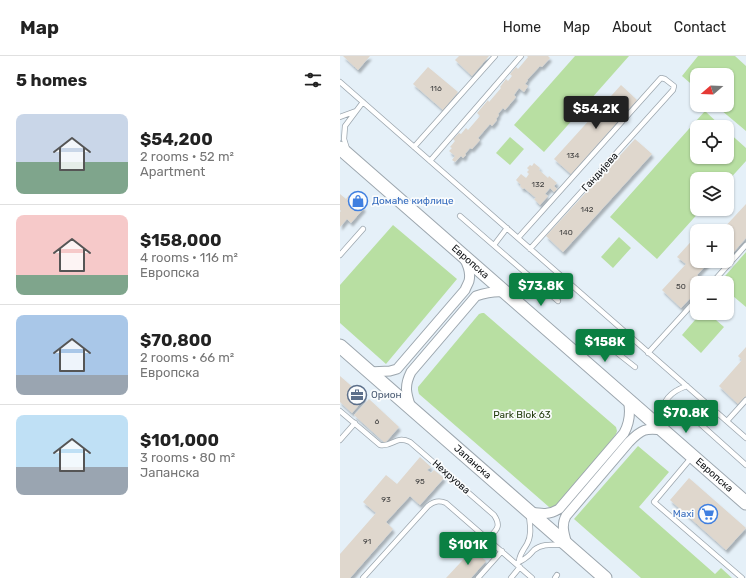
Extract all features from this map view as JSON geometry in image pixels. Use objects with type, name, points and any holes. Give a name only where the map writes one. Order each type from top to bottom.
[{"type":"street","name":"Европска","points":[[340,148],[346,156],[463,255],[746,503]]},
{"type":"street","points":[[369,372],[390,371],[397,369],[465,290],[469,281],[470,273],[463,255]]},
{"type":"street","points":[[411,409],[406,386],[411,372],[476,296],[496,291],[504,292]]},
{"type":"street","name":"Јапанска","points":[[340,346],[605,578]]},
{"type":"street","points":[[528,511],[547,514],[559,509],[624,433],[628,425],[630,415],[628,399]]},
{"type":"street","points":[[567,545],[563,528],[566,516],[637,434],[643,430],[663,430]]},
{"type":"lane","points":[[414,147],[495,56]]},
{"type":"lane","points":[[430,161],[521,56]]},
{"type":"lane","name":"Гандијева","points":[[518,238],[661,78],[670,82],[674,86],[673,90],[530,249]]},
{"type":"lane","points":[[340,82],[746,438]]},
{"type":"lane","points":[[346,156],[344,134],[345,126],[364,102]]},
{"type":"lane","points":[[340,117],[356,111]]},
{"type":"lane","points":[[460,216],[558,301]]},
{"type":"lane","points":[[494,245],[507,228]]},
{"type":"lane","points":[[340,255],[363,229]]},
{"type":"lane","points":[[718,276],[746,245]]},
{"type":"lane","points":[[648,353],[690,307]]},
{"type":"lane","points":[[616,352],[628,335]]},
{"type":"lane","points":[[597,336],[635,367]]},
{"type":"lane","points":[[663,430],[662,417],[665,402],[672,393],[680,388],[688,386]]},
{"type":"lane","points":[[727,421],[746,400]]},
{"type":"lane","points":[[706,403],[696,415],[696,419],[746,465]]},
{"type":"lane","points":[[340,411],[355,423],[340,440]]},
{"type":"lane","name":"Нехруова","points":[[355,423],[380,445],[386,446],[400,439],[410,442],[494,515],[498,525],[497,529],[488,539]]},
{"type":"lane","points":[[692,456],[654,502],[742,578]]},
{"type":"lane","points":[[363,578],[428,506],[436,501],[442,501],[446,504],[519,564],[532,578]]},
{"type":"lane","points":[[519,564],[520,555],[530,536],[528,511]]},
{"type":"lane","points":[[511,578],[519,564],[530,556],[534,550],[548,544],[567,545]]},
{"type":"lane","points":[[478,578],[502,551]]},
{"type":"green space","points":[[575,56],[629,56],[544,152],[514,125]]},
{"type":"green space","points":[[698,56],[735,56],[746,66],[746,131],[723,112],[734,112],[734,68],[690,68],[690,83],[682,76]]},
{"type":"green space","points":[[704,112],[706,112],[715,120],[697,120]]},
{"type":"green space","points":[[690,128],[690,164],[734,164],[734,137],[746,148],[746,161],[734,174],[734,172],[690,172],[690,216],[696,216],[657,259],[610,217]]},
{"type":"green space","points":[[510,137],[524,149],[510,165],[496,153]]},
{"type":"green space","points":[[393,225],[457,279],[386,364],[340,323],[340,285]]},
{"type":"green space","points":[[619,237],[631,248],[613,268],[601,257]]},
{"type":"green space","points":[[746,252],[746,307],[734,297],[734,276],[725,276],[732,268],[734,268],[734,266]]},
{"type":"green space","name":"Park Blok 63","points":[[484,313],[616,427],[616,434],[559,505],[554,508],[549,507],[419,394],[418,387],[479,314]]},
{"type":"green space","points":[[695,320],[716,320],[724,327],[701,353],[682,335]]},
{"type":"green space","points":[[638,446],[669,472],[639,507],[715,574],[721,568],[732,578],[641,578],[574,519]]},
{"type":"building","points":[[343,56],[370,56],[358,70]]},
{"type":"building","points":[[459,56],[489,56],[472,76],[455,60]]},
{"type":"building","points":[[527,56],[548,56],[550,58],[527,80],[525,84],[528,86],[524,92],[519,88],[514,95],[516,97],[505,110],[503,108],[498,114],[497,120],[492,126],[490,124],[478,138],[480,140],[472,149],[470,148],[463,158],[461,156],[455,162],[452,160],[455,156],[449,151],[452,148],[450,147],[455,141],[453,139],[459,133],[461,134],[466,128],[468,130],[480,116],[477,113],[501,88],[500,87],[506,79],[508,81],[512,76],[510,74],[516,67],[518,69],[528,57]]},
{"type":"building","points":[[428,67],[458,92],[443,110],[413,84]]},
{"type":"building","points":[[621,85],[637,100],[571,174],[554,159]]},
{"type":"building","points":[[635,139],[652,154],[563,252],[546,236]]},
{"type":"building","points":[[534,163],[548,178],[549,176],[557,183],[554,186],[557,189],[554,192],[550,188],[545,194],[548,196],[540,205],[534,199],[536,198],[524,188],[523,189],[516,180],[521,174],[526,178],[529,174],[527,172],[529,170],[527,168],[530,165],[532,166]]},
{"type":"building","points":[[340,194],[346,199],[349,195],[354,200],[356,197],[361,201],[359,203],[364,208],[351,223],[347,219],[340,227],[341,211]]},
{"type":"building","points":[[746,204],[746,238],[734,252],[734,224],[727,224]]},
{"type":"building","points":[[690,243],[690,268],[704,268],[697,275],[698,276],[690,276],[690,298],[681,308],[662,290],[686,264],[677,257]]},
{"type":"building","points":[[746,347],[746,396],[738,404],[719,386],[742,360],[738,356]]},
{"type":"building","points":[[340,376],[365,398],[352,413],[340,402]]},
{"type":"building","points":[[369,399],[399,427],[385,443],[354,415]]},
{"type":"building","points":[[420,457],[431,467],[427,470],[431,473],[434,470],[444,478],[420,505],[410,496],[386,522],[393,529],[350,578],[340,578],[340,554],[376,513],[363,502],[386,475],[397,484]]},
{"type":"building","name":"Maxi","points":[[689,478],[746,528],[726,550],[670,500]]},
{"type":"building","points":[[473,549],[486,561],[471,578],[446,578]]},
{"type":"place","name":"Домаће кифлице","points":[[358,201]]},
{"type":"place","name":"Орион","points":[[357,395]]},
{"type":"place","name":"Maxi","points":[[708,514]]}]
